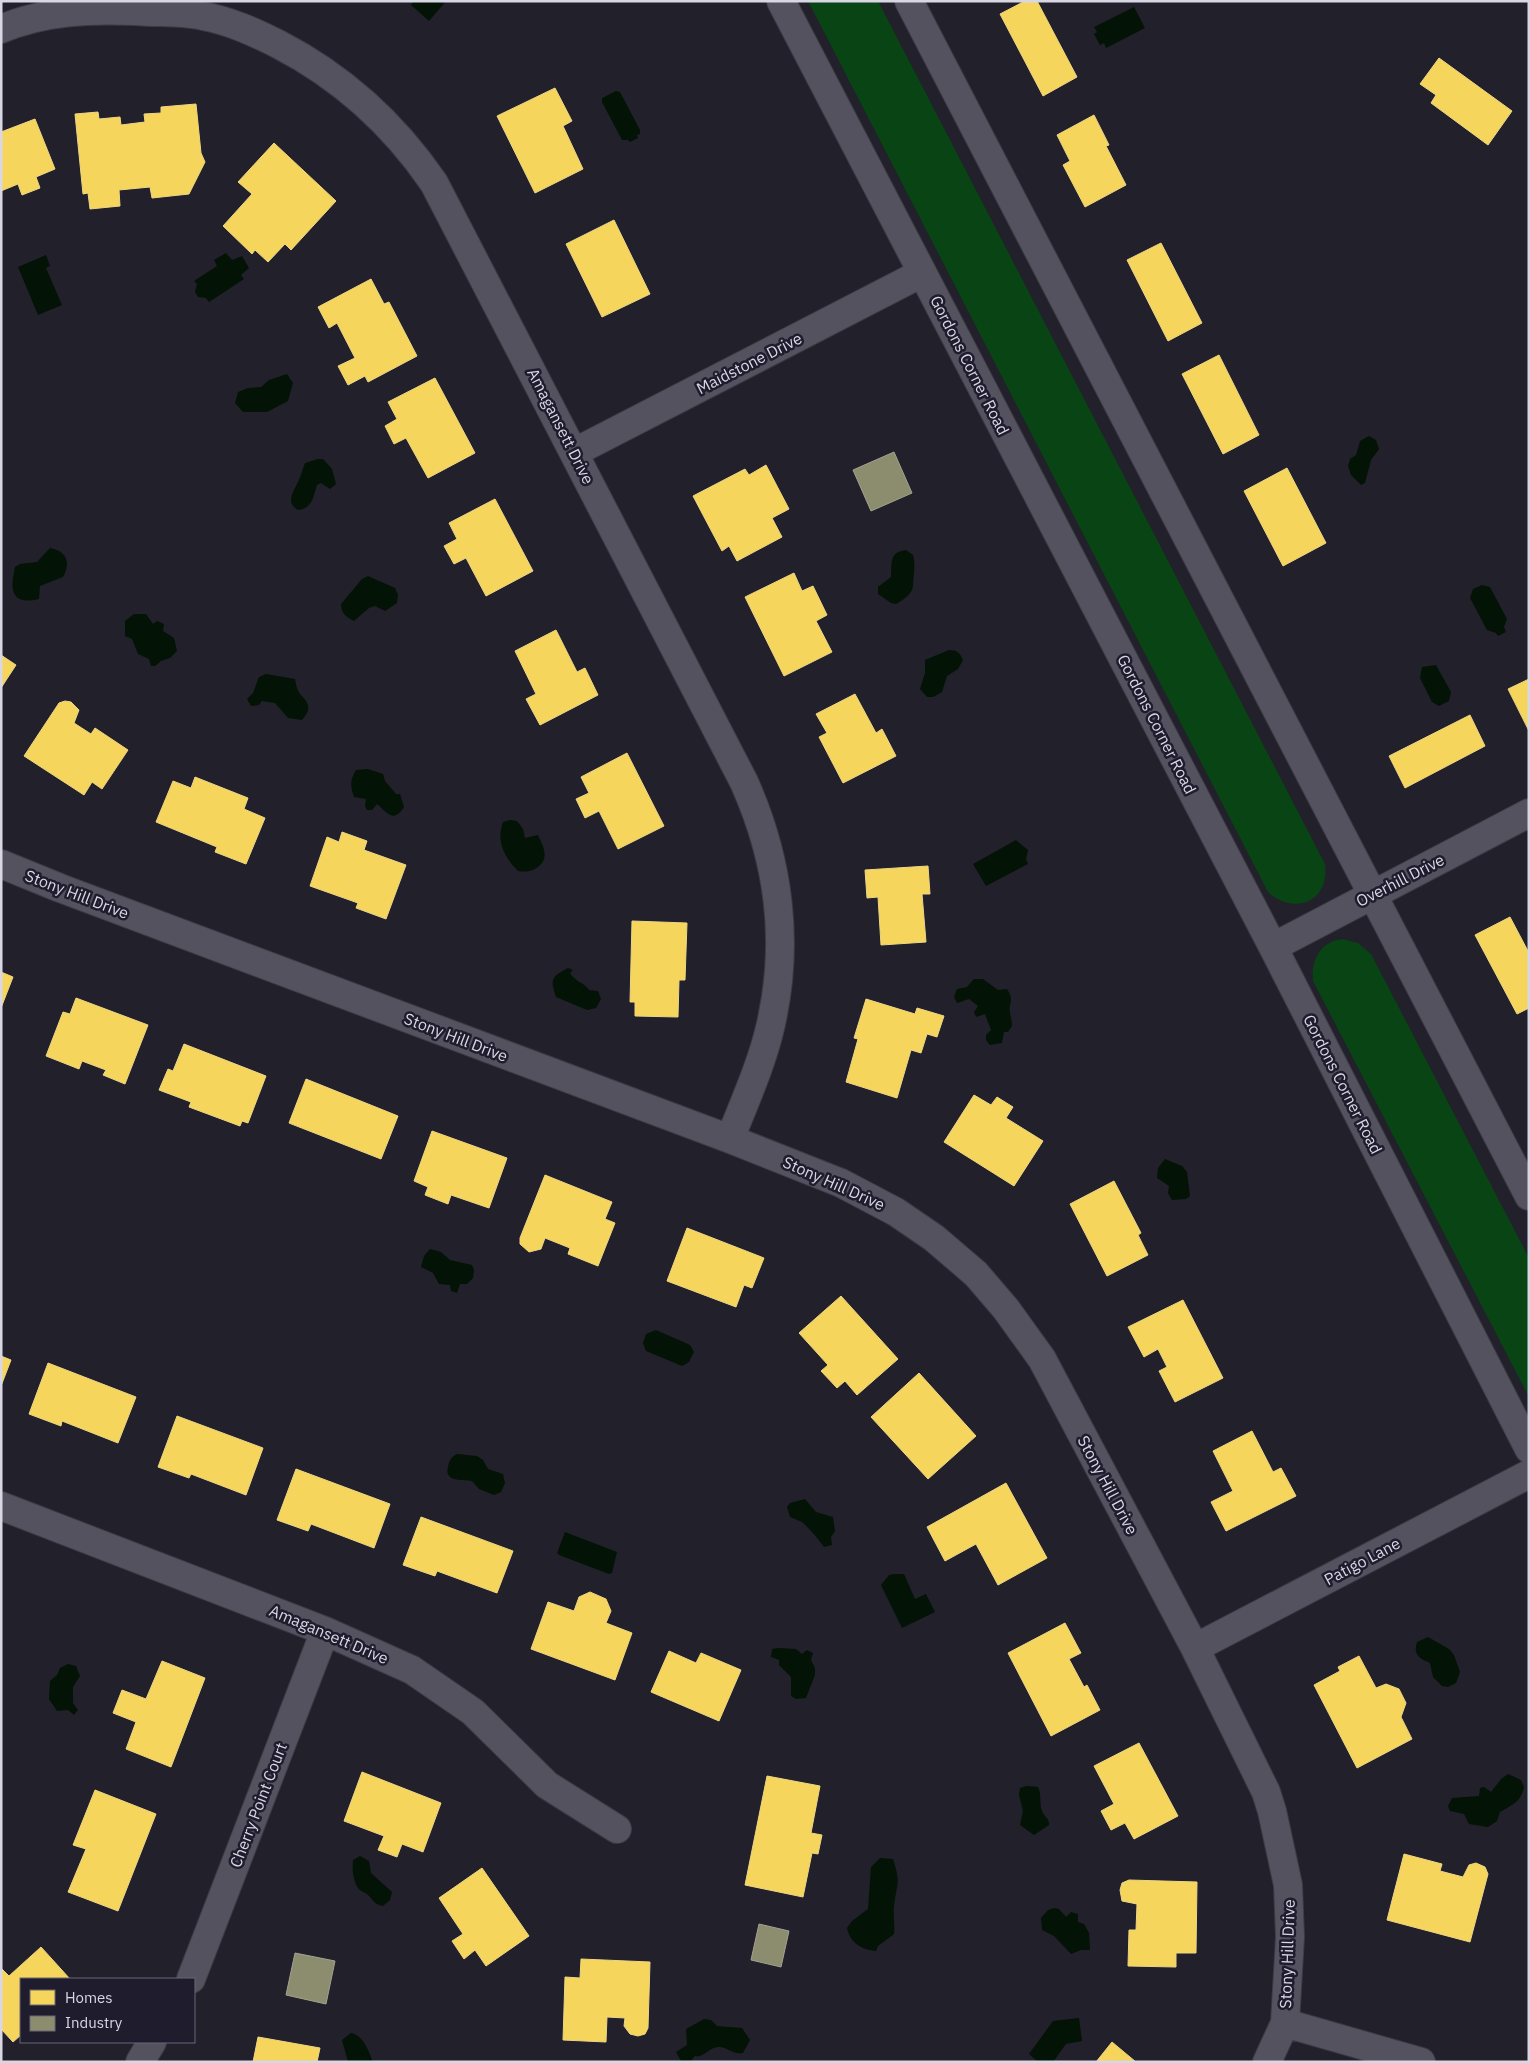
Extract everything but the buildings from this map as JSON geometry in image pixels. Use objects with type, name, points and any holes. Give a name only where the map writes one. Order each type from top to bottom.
[{"type":"street","name":"Gordons Corner Road","points":[[781,1],[1273,947],[1529,1449]]},
{"type":"street","points":[[909,1],[1529,1196]]},
{"type":"street","name":"Amagansett Drive","points":[[1,29],[41,17],[80,11],[205,8],[306,59],[348,87],[375,112],[417,158],[434,183],[575,452],[600,505],[744,782],[761,822],[772,860],[778,892],[780,934],[776,995],[767,1038],[730,1139]]},
{"type":"street","name":"Maidstone Drive","points":[[575,452],[922,273]]},
{"type":"street","name":"Overhill Drive","points":[[1273,947],[1529,813]]},
{"type":"street","name":"Stony Hill Drive","points":[[1,864],[67,891],[730,1139],[841,1183],[894,1211],[934,1238],[976,1274],[1006,1308],[1042,1359],[1195,1648],[1266,1792],[1284,1858],[1289,1895],[1290,1937],[1285,2023],[1267,2062]]},
{"type":"street","name":"Patigo Lane","points":[[1195,1648],[1529,1474]]},
{"type":"street","name":"Amagansett Drive","points":[[1,1506],[325,1631],[412,1670],[473,1712],[547,1785],[617,1829]]},
{"type":"street","name":"Cherry Point Court","points":[[191,1978],[325,1631]]},
{"type":"street","points":[[1285,2023],[1421,2062]]},
{"type":"street","points":[[140,2062],[151,2043]]},
{"type":"green space","points":[[808,1],[878,1],[1325,864],[1325,877],[1322,888],[1316,896],[1308,901],[1299,904],[1289,903],[1278,899],[1268,892]]},
{"type":"green space","points":[[1342,939],[1358,943],[1371,954],[1529,1258],[1529,1397],[1313,981],[1315,959],[1318,953],[1328,944]]},
{"type":"shaded area","points":[[414,1],[446,1],[429,21],[411,5]]},
{"type":"shaded area","points":[[1134,7],[1145,28],[1106,48],[1104,43],[1100,45],[1094,34],[1097,32],[1094,27]]},
{"type":"shaded area","points":[[616,91],[620,92],[640,130],[640,134],[637,135],[638,138],[630,142],[622,140],[602,102],[602,98]]},
{"type":"shaded area","points":[[226,253],[232,260],[242,256],[249,268],[241,275],[244,279],[209,302],[206,298],[198,297],[195,292],[197,284],[194,281],[217,266],[214,260]]},
{"type":"shaded area","points":[[46,255],[50,266],[46,268],[62,305],[38,315],[18,267]]},
{"type":"shaded area","points":[[287,374],[293,383],[288,401],[267,412],[243,412],[235,403],[238,392],[248,388],[261,387],[269,380]]},
{"type":"shaded area","points":[[1369,436],[1376,440],[1379,449],[1371,460],[1365,483],[1361,485],[1351,475],[1348,466],[1350,459],[1356,455],[1360,441]]},
{"type":"shaded area","points":[[323,459],[332,469],[336,484],[330,489],[321,483],[317,485],[310,504],[298,510],[291,502],[293,493],[305,463]]},
{"type":"shaded area","points":[[50,548],[60,552],[66,558],[67,567],[63,577],[40,586],[39,599],[29,601],[17,598],[13,589],[15,567],[20,564],[37,562]]},
{"type":"shaded area","points":[[906,550],[913,555],[914,559],[913,587],[904,599],[896,604],[891,603],[878,594],[878,587],[891,577],[894,556]]},
{"type":"shaded area","points":[[368,576],[395,588],[398,595],[397,603],[385,611],[375,606],[369,608],[354,621],[344,614],[341,604],[362,579]]},
{"type":"shaded area","points":[[1482,585],[1490,587],[1507,619],[1504,627],[1506,632],[1498,636],[1496,633],[1487,630],[1470,598],[1473,589]]},
{"type":"shaded area","points":[[134,614],[146,614],[153,624],[157,621],[164,624],[163,631],[174,638],[177,651],[170,658],[161,661],[155,666],[151,666],[149,659],[138,654],[132,639],[125,636],[125,621]]},
{"type":"shaded area","points":[[949,650],[958,652],[963,660],[958,669],[947,676],[942,692],[933,697],[927,697],[920,689],[925,673],[925,660]]},
{"type":"shaded area","points":[[1436,665],[1451,692],[1449,701],[1439,706],[1432,702],[1420,678],[1422,667]]},
{"type":"shaded area","points":[[266,674],[295,679],[299,692],[308,704],[307,713],[302,720],[288,718],[275,703],[262,701],[259,705],[251,706],[247,699],[253,693],[259,677]]},
{"type":"shaded area","points":[[368,769],[383,774],[385,781],[396,794],[400,794],[404,807],[397,815],[390,815],[377,804],[372,810],[367,810],[365,806],[366,799],[354,797],[351,783],[356,770]]},
{"type":"shaded area","points":[[517,821],[523,829],[525,838],[538,835],[544,848],[545,856],[537,868],[523,872],[518,871],[505,854],[500,836],[501,829],[503,822]]},
{"type":"shaded area","points":[[1016,840],[1028,850],[1026,859],[1028,864],[986,886],[973,864]]},
{"type":"shaded area","points":[[568,968],[573,970],[570,973],[572,976],[589,990],[598,991],[601,999],[596,1008],[587,1010],[556,997],[553,979]]},
{"type":"shaded area","points":[[974,979],[983,979],[998,990],[1007,989],[1009,993],[1012,1026],[1008,1032],[1004,1032],[1002,1043],[990,1045],[986,1040],[986,1035],[991,1030],[985,1014],[976,1017],[974,1012],[978,1006],[969,999],[957,1003],[954,997],[957,989],[967,987]]},
{"type":"shaded area","points":[[1165,1159],[1182,1166],[1187,1172],[1190,1196],[1186,1199],[1172,1200],[1168,1193],[1169,1186],[1157,1178],[1158,1168]]},
{"type":"shaded area","points":[[430,1249],[441,1252],[450,1260],[472,1265],[474,1270],[473,1278],[467,1284],[460,1284],[457,1293],[451,1291],[450,1285],[439,1284],[433,1273],[421,1267],[424,1256]]},
{"type":"shaded area","points":[[656,1330],[690,1345],[694,1352],[689,1362],[682,1366],[646,1351],[643,1343],[646,1334]]},
{"type":"shaded area","points":[[457,1454],[477,1456],[483,1460],[488,1469],[503,1474],[505,1483],[501,1492],[494,1495],[479,1489],[472,1481],[451,1478],[448,1472],[449,1463]]},
{"type":"shaded area","points":[[805,1499],[816,1512],[833,1517],[835,1531],[831,1537],[832,1545],[824,1547],[802,1522],[790,1517],[787,1507],[790,1503]]},
{"type":"shaded area","points":[[565,1532],[617,1552],[612,1573],[609,1574],[559,1555],[557,1553]]},
{"type":"shaded area","points":[[904,1574],[915,1599],[926,1594],[935,1612],[902,1628],[881,1585],[889,1575]]},
{"type":"shaded area","points":[[1428,1637],[1449,1649],[1454,1655],[1460,1672],[1456,1683],[1448,1687],[1442,1686],[1433,1677],[1430,1663],[1416,1653],[1417,1642]]},
{"type":"shaded area","points":[[772,1649],[796,1649],[802,1654],[807,1650],[813,1653],[811,1660],[815,1668],[815,1675],[806,1698],[796,1699],[791,1696],[791,1677],[779,1665],[779,1660],[771,1657]]},
{"type":"shaded area","points":[[68,1664],[76,1666],[80,1676],[73,1687],[73,1703],[78,1710],[74,1715],[68,1710],[57,1711],[49,1699],[50,1681],[57,1675],[60,1668]]},
{"type":"shaded area","points":[[1508,1774],[1521,1780],[1524,1787],[1523,1792],[1518,1800],[1500,1812],[1497,1821],[1488,1827],[1469,1824],[1464,1814],[1450,1811],[1448,1806],[1452,1798],[1479,1796],[1480,1788],[1484,1787],[1491,1792],[1501,1779]]},
{"type":"shaded area","points":[[1027,1786],[1038,1787],[1041,1808],[1049,1822],[1049,1825],[1034,1835],[1020,1825],[1023,1811],[1019,1795],[1020,1788]]},
{"type":"shaded area","points":[[360,1856],[369,1861],[371,1873],[392,1892],[390,1900],[383,1906],[376,1903],[356,1885],[353,1874],[353,1860]]},
{"type":"shaded area","points":[[880,1858],[893,1859],[898,1883],[894,1906],[894,1934],[878,1946],[876,1951],[857,1945],[851,1938],[847,1928],[852,1921],[868,1909],[871,1867]]},
{"type":"shaded area","points":[[1059,1909],[1066,1917],[1071,1912],[1078,1914],[1078,1922],[1084,1924],[1089,1933],[1090,1950],[1081,1950],[1071,1954],[1054,1936],[1042,1930],[1041,1918],[1048,1910]]},
{"type":"shaded area","points":[[1079,2018],[1082,2041],[1066,2044],[1053,2062],[1038,2062],[1029,2054],[1053,2021]]},
{"type":"shaded area","points":[[704,2019],[711,2020],[717,2026],[742,2028],[750,2040],[743,2053],[736,2053],[716,2047],[702,2055],[695,2056],[690,2062],[681,2061],[676,2052],[687,2045],[686,2029]]},
{"type":"shaded area","points":[[351,2033],[362,2040],[373,2062],[348,2062],[342,2040]]}]
